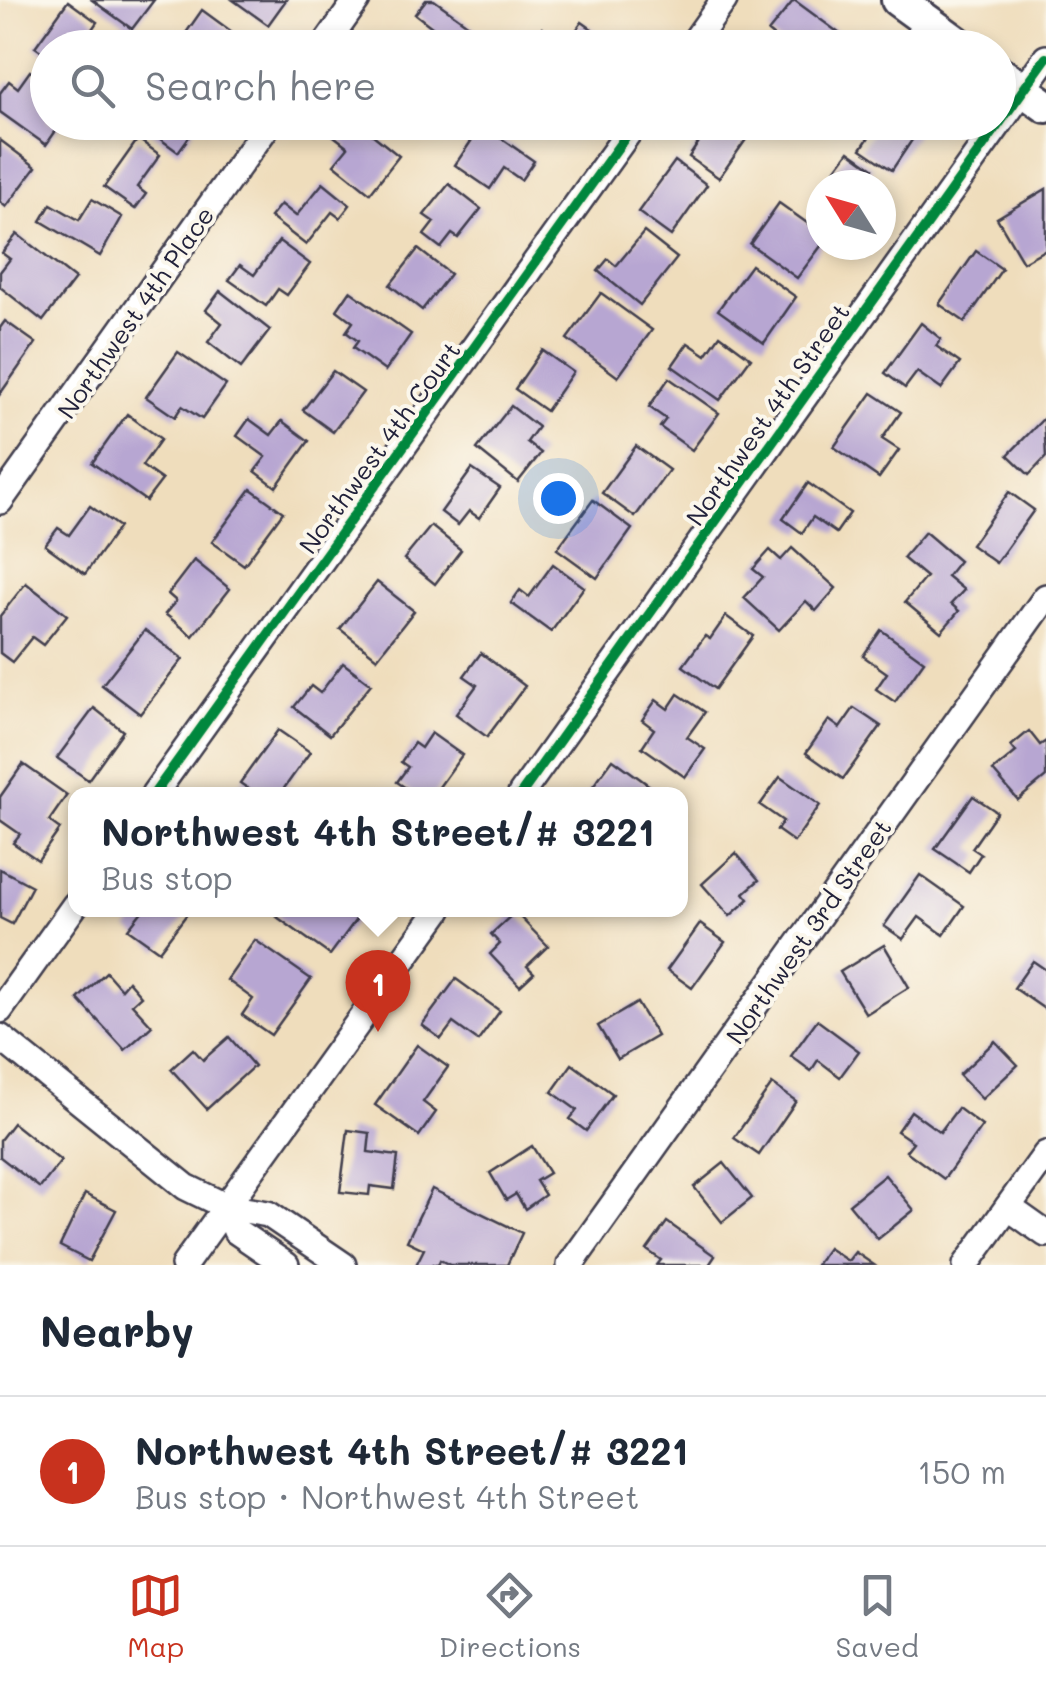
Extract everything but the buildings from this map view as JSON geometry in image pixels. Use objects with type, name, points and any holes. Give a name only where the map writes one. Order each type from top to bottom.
[{"type":"main road","points":[[898,0],[939,30]]},
{"type":"street","points":[[336,30],[357,0]]},
{"type":"street","points":[[703,30],[724,0]]},
{"type":"street","name":"Northwest 4th Street","points":[[1022,89],[1046,58]]},
{"type":"street","name":"Northwest 4th Place","points":[[0,501],[257,140]]},
{"type":"street","name":"Northwest 4th Court","points":[[159,787],[623,140]]},
{"type":"street","name":"Northwest 4th Street","points":[[525,787],[986,140]]},
{"type":"street","name":"Northwest 3rd Street","points":[[570,1265],[1046,597]]},
{"type":"street","points":[[0,1010],[68,916]]},
{"type":"street","points":[[184,1265],[434,917]]},
{"type":"street","points":[[0,1037],[186,1187],[227,1207],[268,1214],[343,1265]]},
{"type":"street","points":[[966,1265],[1046,1154]]},
{"type":"street","points":[[227,1207],[236,1231],[286,1265]]},
{"type":"street","points":[[1008,1207],[1046,1234]]},
{"type":"cycle path","points":[[1016,100],[1046,58]]},
{"type":"cycle path","points":[[159,787],[623,140]]},
{"type":"cycle path","points":[[526,787],[988,140]]},
{"type":"place","name":"Northwest 4th Street/# 3221","points":[[378,1032]]}]
